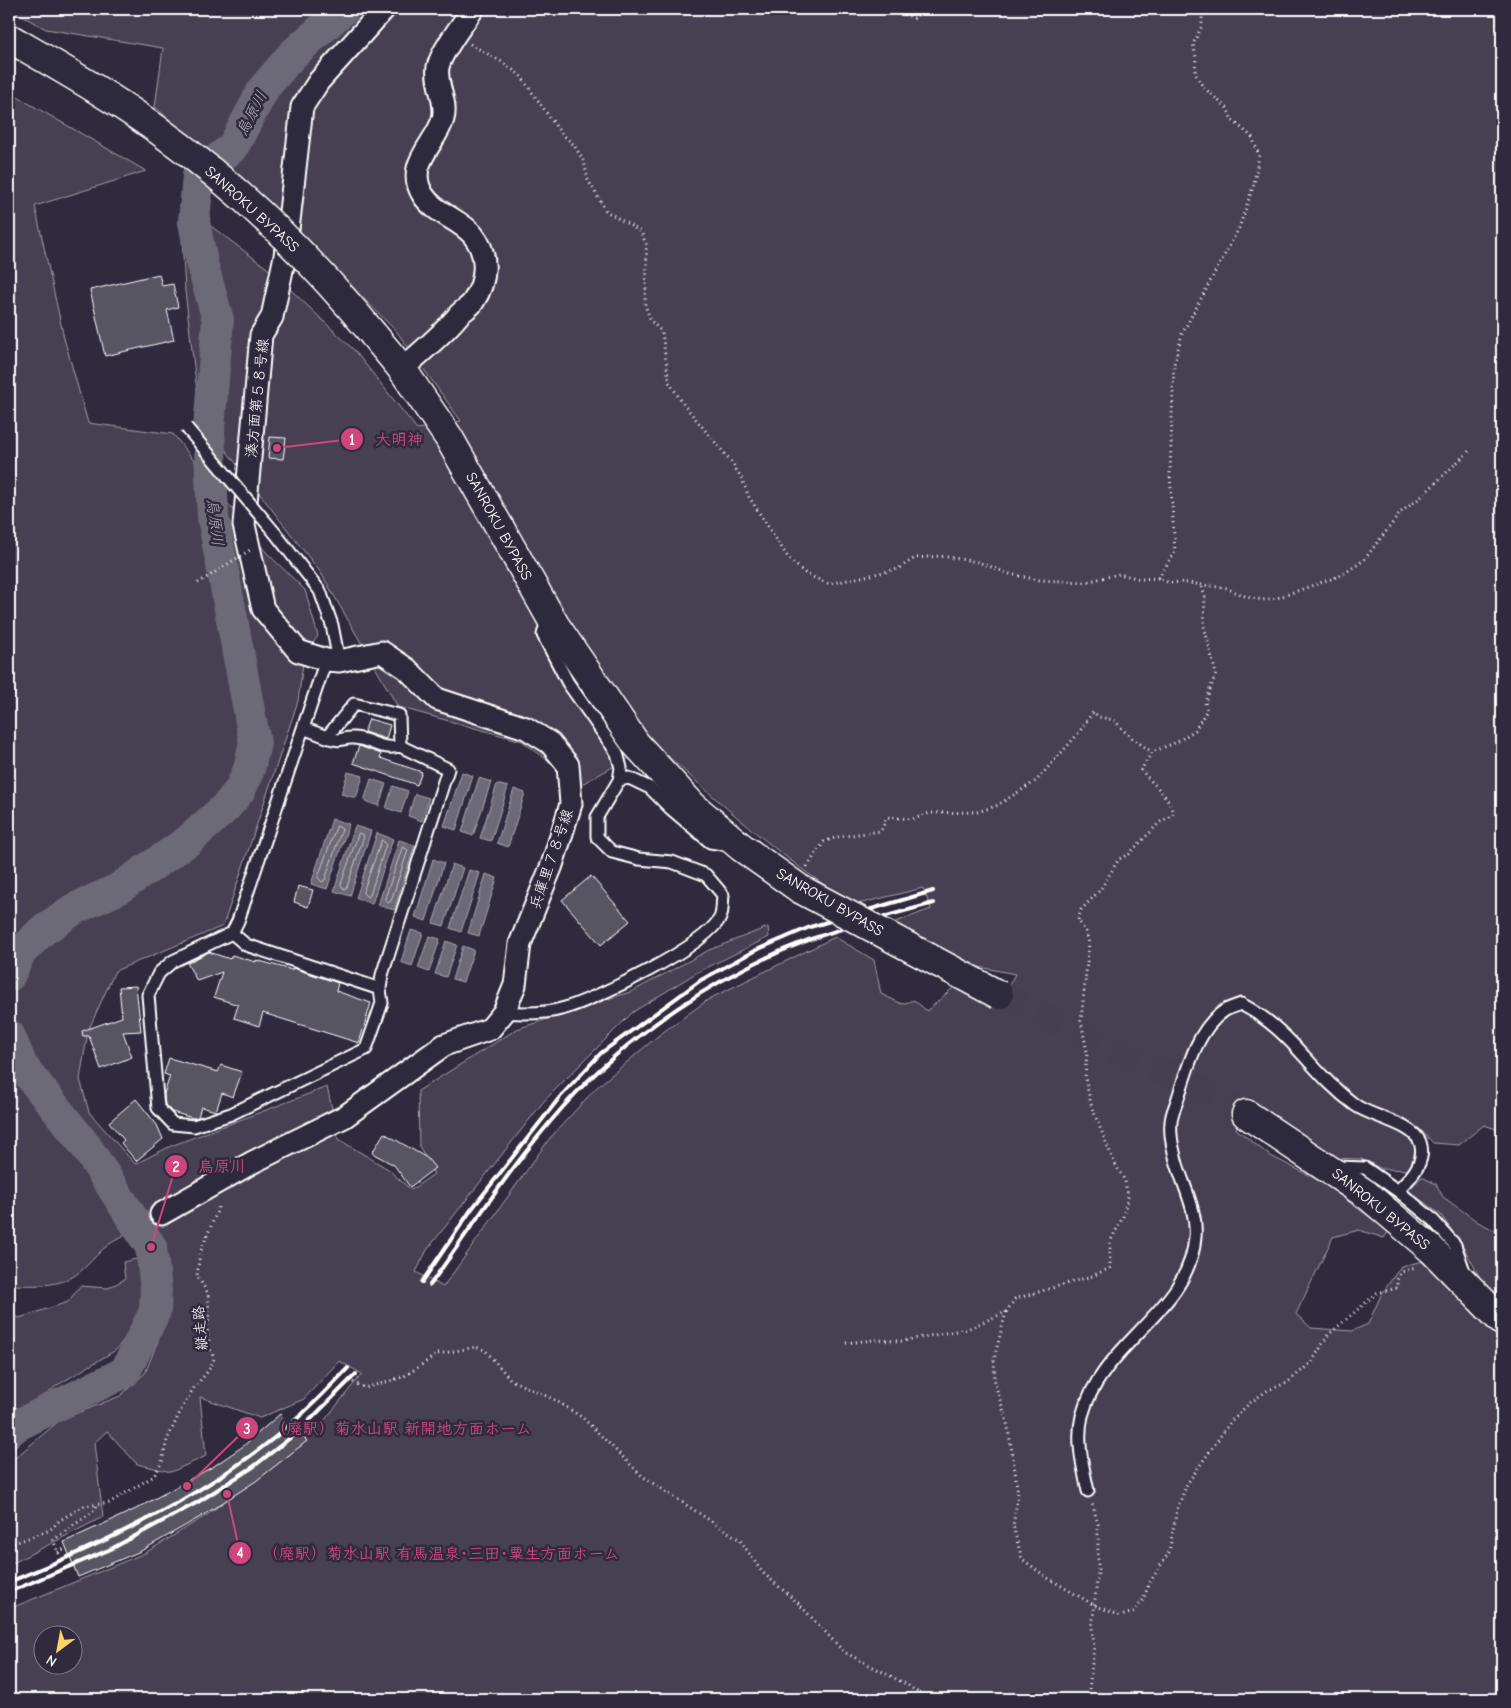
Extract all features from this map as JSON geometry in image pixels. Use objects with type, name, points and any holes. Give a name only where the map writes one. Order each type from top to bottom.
[{"type":"street","name":"湊方面第５８号線","points":[[250,550],[244,525],[261,335],[272,317],[285,256],[302,107],[319,81],[384,9]]},
{"type":"street","points":[[402,369],[446,332],[458,316],[472,303],[482,285],[485,265],[483,251],[472,234],[440,212],[423,194],[418,177],[419,160],[442,121],[445,108],[438,67],[456,33],[473,9]]},
{"type":"street","name":"SANROKU BYPASS","points":[[9,38],[80,80],[158,130],[231,187],[298,249],[402,369],[449,438],[549,614],[636,744],[693,806],[741,847],[1000,995]]},
{"type":"street","name":"兵庫里７８号線","points":[[250,550],[263,609],[298,651],[332,660],[382,652],[407,669],[437,699],[526,728],[550,743],[568,765],[571,804],[552,866],[520,944],[516,985],[504,1012]]},
{"type":"street","points":[[161,1214],[219,1180],[344,1117],[444,1045],[490,1029],[504,1012]]},
{"type":"street","name":"SANROKU BYPASS","points":[[1246,1114],[1367,1194],[1432,1250],[1502,1321]]},
{"type":"lane","points":[[186,427],[320,590],[332,625],[332,660],[303,728],[238,921],[232,932],[173,961],[159,973],[148,994],[158,1108],[173,1124],[194,1126],[231,1114],[366,1049],[382,1002],[380,989],[382,976],[448,769],[400,746],[389,749],[353,738],[339,742],[303,728]]},
{"type":"lane","points":[[504,1012],[527,1014],[566,1008],[646,973],[707,934],[720,917],[723,895],[706,875],[672,862],[639,859],[612,852],[597,837],[597,817],[619,780],[622,768],[617,753],[568,683],[543,636],[549,614]]},
{"type":"lane","points":[[327,737],[354,704],[400,715],[400,746]]},
{"type":"lane","points":[[619,780],[629,778],[650,788],[710,842],[741,847]]},
{"type":"lane","points":[[232,932],[246,945],[380,989]]},
{"type":"lane","points":[[1088,1491],[1081,1459],[1080,1432],[1082,1415],[1093,1390],[1130,1338],[1169,1300],[1188,1270],[1196,1236],[1188,1193],[1174,1154],[1170,1122],[1189,1062],[1206,1029],[1224,1011],[1241,1004],[1260,1014],[1279,1028],[1330,1085],[1356,1106],[1413,1134],[1419,1140],[1422,1151],[1421,1159],[1412,1176],[1398,1191]]},
{"type":"lane","points":[[1328,1167],[1365,1168],[1398,1191],[1431,1218],[1455,1245],[1469,1286]]},
{"type":"path","points":[[890,9],[914,18],[925,9]]},
{"type":"path","points":[[1158,578],[1175,552],[1170,473],[1174,364],[1182,334],[1239,228],[1254,184],[1259,155],[1252,137],[1232,120],[1227,108],[1203,87],[1195,73],[1196,57],[1193,44],[1202,26],[1202,9]]},
{"type":"path","points":[[456,33],[469,44],[502,62],[520,75],[560,132],[574,145],[584,162],[588,180],[606,211],[641,232],[646,244],[645,305],[651,321],[662,332],[669,382],[684,405],[730,460],[741,478],[749,497],[789,559],[806,574],[829,584],[898,569],[915,558],[941,556],[978,562],[1010,574],[1038,580],[1086,582],[1119,574],[1141,579],[1158,578],[1170,583],[1226,588],[1247,597],[1262,600],[1277,598],[1307,589],[1342,575],[1364,560],[1401,512],[1420,498],[1471,449]]},
{"type":"path","points":[[198,582],[250,550]]},
{"type":"path","points":[[1201,585],[1205,596],[1204,626],[1216,674],[1204,702],[1207,710],[1195,730],[1177,742],[1152,752],[1141,770],[1163,792],[1172,806],[1173,815],[1160,822],[1128,854],[1119,859],[1100,890],[1081,910],[1078,920],[1086,932],[1089,943],[1081,1021],[1087,1052],[1085,1078],[1092,1108],[1105,1142],[1125,1182],[1128,1196],[1123,1217],[1110,1242],[1110,1268],[1092,1276],[1015,1299],[1006,1312],[994,1359],[995,1384],[1006,1415],[1014,1464],[1018,1494],[1013,1526],[1022,1559],[1046,1577],[1094,1605],[1121,1616],[1134,1612],[1169,1552],[1177,1509],[1187,1484],[1231,1421],[1251,1402],[1268,1390],[1286,1384],[1312,1362],[1328,1335],[1377,1293],[1397,1288],[1397,1280],[1401,1272],[1416,1268]]},
{"type":"path","points":[[802,881],[824,842],[881,831],[887,816],[914,819],[930,814],[977,812],[1004,801],[1036,781],[1077,735],[1093,712],[1099,717],[1114,720],[1129,736],[1152,752]]},
{"type":"path","name":"縦走路","points":[[9,1545],[50,1530],[60,1520],[84,1506],[109,1503],[154,1476],[162,1462],[167,1440],[181,1410],[193,1389],[209,1370],[214,1359],[210,1349],[208,1327],[210,1319],[208,1293],[198,1276],[200,1252],[218,1209],[219,1180]]},
{"type":"path","points":[[846,1343],[873,1340],[902,1341],[942,1335],[967,1329],[1006,1312]]},
{"type":"path","points":[[353,1382],[365,1388],[403,1377],[438,1354],[476,1347],[486,1350],[511,1380],[556,1400],[583,1418],[642,1476],[740,1540],[762,1572],[798,1603],[844,1652],[906,1684],[927,1699]]},
{"type":"path","points":[[1088,1491],[1098,1524],[1098,1571],[1092,1628],[1094,1647],[1088,1699]]},
{"type":"path","points":[[66,1548],[58,1553],[53,1540],[95,1510],[97,1505]]},
{"type":"shaded area","points":[[9,9],[1502,9],[1502,1131],[1484,1125],[1459,1145],[1433,1143],[1418,1127],[1409,1131],[1421,1148],[1412,1170],[1382,1169],[1361,1159],[1330,1158],[1282,1120],[1247,1100],[1236,1129],[1269,1155],[1320,1181],[1389,1231],[1384,1238],[1359,1230],[1333,1237],[1296,1314],[1311,1328],[1352,1331],[1368,1324],[1381,1295],[1401,1266],[1424,1261],[1502,1337],[1502,1699],[9,1699],[9,1609],[145,1553],[207,1515],[319,1427],[362,1374],[339,1361],[304,1399],[260,1418],[200,1397],[206,1456],[171,1472],[137,1464],[107,1431],[94,1443],[103,1517],[9,1565],[9,1463],[60,1420],[120,1396],[145,1373],[162,1331],[168,1287],[156,1241],[139,1221],[127,1226],[123,1237],[108,1245],[81,1271],[66,1280],[42,1285],[9,1285],[9,92],[146,171],[35,206],[64,338],[88,423],[173,434],[266,552],[305,590],[318,636],[304,656],[298,701],[223,926],[115,971],[88,1031],[80,1079],[89,1112],[135,1164],[171,1146],[327,1087],[332,1109],[189,1187],[152,1212],[167,1225],[335,1127],[338,1139],[388,1169],[411,1190],[434,1174],[419,1146],[418,1091],[517,1029],[633,991],[709,950],[768,927],[769,937],[696,973],[633,1012],[544,1101],[427,1250],[416,1272],[443,1287],[550,1138],[596,1088],[659,1035],[709,999],[835,937],[874,960],[881,994],[902,1004],[914,1000],[927,1011],[955,986],[996,1009],[1015,974],[969,965],[893,923],[931,909],[923,888],[854,905],[801,869],[776,849],[655,744],[580,785],[522,741],[398,707],[321,573],[200,417],[185,291],[180,203],[271,271],[354,350],[417,429],[461,421],[397,332],[323,257],[155,107],[163,48],[46,29]]},
{"type":"shaded area","points":[[1422,1177],[1436,1184],[1443,1197],[1478,1222],[1496,1231],[1502,1241],[1502,1306],[1485,1287],[1464,1248],[1441,1215],[1408,1190]]},
{"type":"shaded area","points":[[136,1259],[147,1262],[144,1313],[116,1350],[56,1386],[28,1410],[13,1407],[9,1411],[9,1311],[19,1318],[68,1302],[80,1286],[108,1288],[125,1279],[123,1262]]},
{"type":"water","points":[[348,772],[363,776],[356,798],[341,794]]},
{"type":"water","points":[[462,772],[473,776],[456,830],[444,826]]},
{"type":"water","points":[[479,778],[491,782],[473,836],[462,832]]},
{"type":"water","points":[[371,779],[386,784],[379,806],[364,801]]},
{"type":"water","points":[[497,784],[508,787],[491,841],[480,838]]},
{"type":"water","points":[[393,786],[408,791],[401,813],[386,808]]},
{"type":"water","points":[[514,789],[525,793],[508,847],[497,843]]},
{"type":"water","points":[[415,794],[429,798],[422,821],[408,816]]},
{"type":"water","points":[[332,819],[349,824],[327,889],[311,884]]},
{"type":"water","points":[[355,826],[371,831],[350,896],[334,891]]},
{"type":"water","points":[[377,833],[393,839],[372,904],[356,898]]},
{"type":"water","points":[[399,840],[415,845],[394,910],[378,905]]},
{"type":"water","points":[[433,859],[444,863],[426,921],[415,917]]},
{"type":"water","points":[[452,864],[463,868],[444,926],[433,923]]},
{"type":"water","points":[[469,870],[480,873],[461,932],[450,928]]},
{"type":"water","points":[[486,874],[497,878],[479,936],[468,933]]},
{"type":"water","points":[[411,930],[423,933],[412,966],[401,962]]},
{"type":"water","points":[[429,936],[440,939],[429,972],[418,968]]},
{"type":"water","points":[[446,941],[457,945],[446,977],[435,974]]},
{"type":"water","points":[[463,946],[474,950],[463,982],[452,979]]},
{"type":"building","points":[[159,274],[162,286],[173,284],[178,307],[167,310],[174,340],[105,356],[90,290]]},
{"type":"building","points":[[270,437],[286,438],[283,459],[268,458]]},
{"type":"building","points":[[369,719],[390,725],[386,739],[364,732]]},
{"type":"building","points":[[359,746],[381,754],[380,758],[422,772],[417,785],[353,763]]},
{"type":"building","points":[[591,876],[630,921],[601,945],[562,900]]},
{"type":"building","points":[[298,886],[313,890],[308,907],[294,902]]},
{"type":"building","points":[[209,952],[230,959],[232,955],[292,970],[293,968],[338,983],[336,991],[371,1003],[359,1043],[263,1013],[259,1026],[234,1018],[238,1005],[214,997],[222,972],[197,981],[187,963]]},
{"type":"building","points":[[136,986],[141,1031],[123,1032],[132,1057],[101,1069],[89,1036],[83,1036],[82,1031],[122,1017],[119,987]]},
{"type":"building","points":[[169,1058],[218,1072],[221,1065],[242,1072],[233,1097],[222,1093],[216,1111],[201,1107],[198,1117],[193,1118],[172,1112],[165,1105],[164,1094],[170,1076],[164,1074]]},
{"type":"building","points":[[136,1099],[157,1125],[163,1139],[136,1161],[121,1143],[124,1140],[109,1122]]},
{"type":"building","points":[[384,1133],[427,1158],[435,1168],[410,1187],[394,1165],[372,1153]]},
{"type":"building","points":[[280,1414],[307,1441],[256,1481],[202,1516],[141,1551],[78,1577],[64,1542],[136,1509],[214,1466],[242,1447]]},
{"type":"waterway","name":"烏原川","points":[[9,976],[20,953],[42,931],[74,909],[118,889],[188,841],[226,807],[240,790],[249,769],[255,743],[213,517],[209,428],[218,320],[202,263],[194,222],[198,175],[233,147],[264,88],[292,55],[344,9]]},
{"type":"waterway","name":"烏原川","points":[[9,1035],[22,1066],[85,1145],[151,1247],[156,1290],[155,1311],[125,1372],[16,1426],[9,1432]]},
{"type":"tunnel","points":[[999,995],[1206,1092],[1246,1114]]},
{"type":"railway","points":[[422,1282],[471,1210],[560,1097],[601,1053],[701,980],[754,951],[810,927],[933,891]]},
{"type":"railway","points":[[430,1285],[494,1194],[545,1128],[588,1080],[646,1031],[677,1008],[710,988],[743,969],[777,953],[841,929],[934,903]]},
{"type":"railway","points":[[9,1582],[113,1536],[212,1482],[244,1461],[284,1430],[348,1368]]},
{"type":"railway","points":[[9,1592],[111,1549],[198,1502],[253,1467],[299,1431],[356,1374]]},
{"type":"place","name":"大明神","points":[[277,448]]},
{"type":"place","name":"烏原川","points":[[151,1247]]},
{"type":"place","name":"（廃駅）菊水山駅 新開地方面ホーム","points":[[187,1486]]},
{"type":"place","name":"（廃駅）菊水山駅 有馬温泉･三田･粟生方面ホーム","points":[[227,1494]]}]
